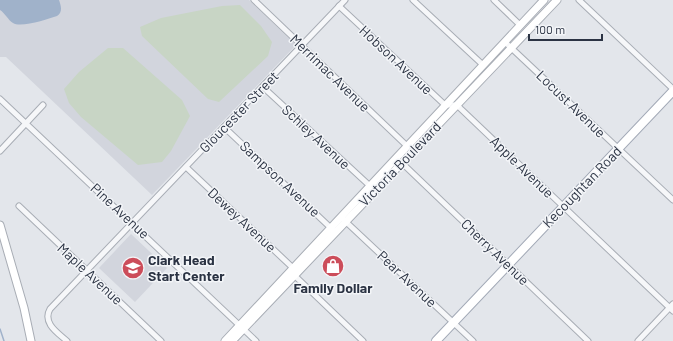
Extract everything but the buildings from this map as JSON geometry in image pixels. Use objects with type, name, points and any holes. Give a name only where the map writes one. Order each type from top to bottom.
[{"type":"main road","name":"Victoria Boulevard","points":[[344,219],[370,186],[544,0]]},
{"type":"main road","name":"Victoria Boulevard","points":[[241,327],[333,230],[402,163],[557,0]]},
{"type":"main road","name":"Kecoughtan Road","points":[[436,341],[673,90]]},
{"type":"main road","points":[[0,226],[24,308],[31,341]]},
{"type":"main road","points":[[225,341],[241,327]]},
{"type":"main road","points":[[232,341],[241,327]]},
{"type":"street","name":"Merrimac Avenue","points":[[254,0],[407,146]]},
{"type":"street","name":"Gloucester Street","points":[[67,341],[48,322],[50,309],[345,0]]},
{"type":"street","points":[[413,0],[483,65]]},
{"type":"street","points":[[494,0],[520,25]]},
{"type":"street","points":[[579,0],[673,90]]},
{"type":"street","name":"Hobson Avenue","points":[[340,6],[445,105],[457,105]]},
{"type":"street","name":"Locust Avenue","points":[[505,42],[673,200]]},
{"type":"street","name":"Schley Avenue","points":[[263,87],[370,186]]},
{"type":"street","name":"Pine Avenue","points":[[0,99],[256,341]]},
{"type":"street","name":"Apple Avenue","points":[[457,105],[672,308]]},
{"type":"street","points":[[0,151],[43,106]]},
{"type":"street","name":"Sampson Avenue","points":[[224,126],[333,230]]},
{"type":"street","name":"Cherry Avenue","points":[[402,163],[588,341]]},
{"type":"street","name":"Dewey Avenue","points":[[186,167],[363,341]]},
{"type":"street","name":"Maple Avenue","points":[[19,206],[161,341]]},
{"type":"street","name":"Pear Avenue","points":[[344,219],[473,341]]},
{"type":"street","points":[[638,341],[672,308]]},
{"type":"shaded area","points":[[0,0],[249,0],[296,45],[152,195],[6,57],[0,57]]},
{"type":"shaded area","name":"Clark Head Start Center","points":[[131,234],[167,268],[135,302],[99,268]]},
{"type":"green space","points":[[240,5],[261,26],[272,42],[268,56],[219,102],[208,99],[142,36],[140,27],[161,18],[222,6]]},
{"type":"green space","points":[[108,48],[123,48],[182,100],[190,116],[171,151],[162,162],[138,165],[81,117],[69,103],[64,89],[79,72]]},
{"type":"water","points":[[0,0],[59,0],[61,11],[57,16],[47,19],[28,24],[17,24],[11,22],[0,10]]},
{"type":"waterway","points":[[0,329],[4,341]]},
{"type":"place","name":"Family Dollar","points":[[333,266]]},
{"type":"place","name":"Clark Head Start Center","points":[[133,268]]}]
